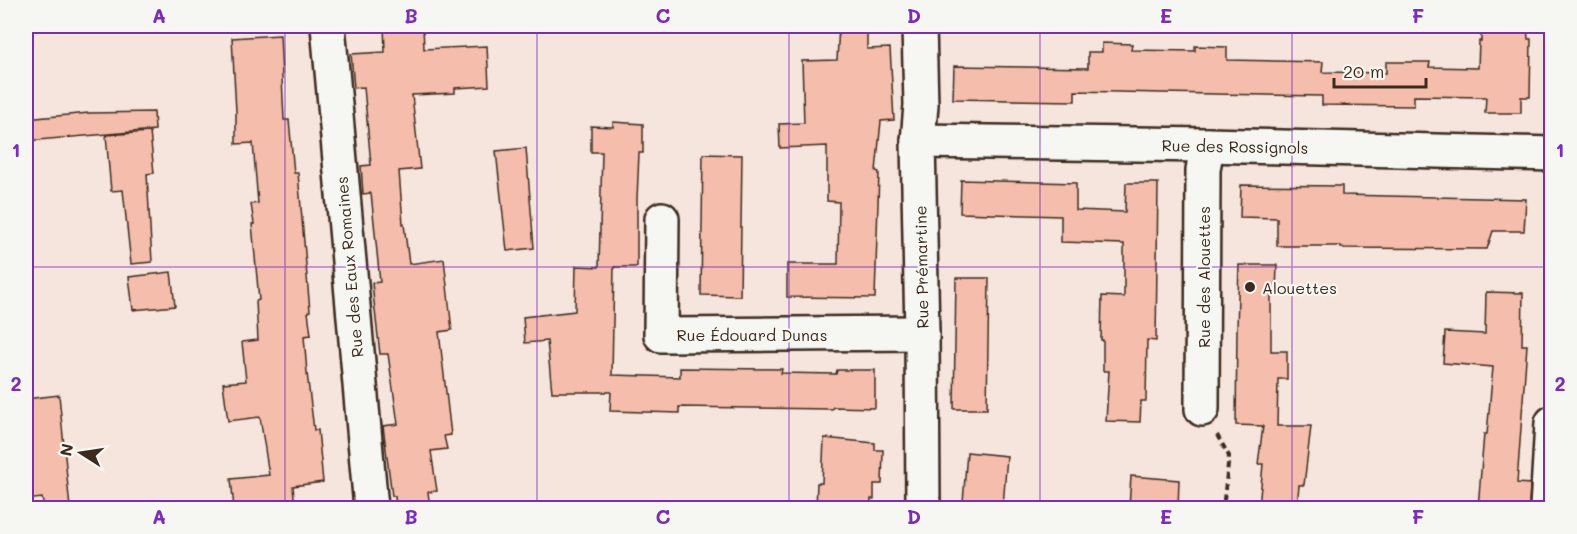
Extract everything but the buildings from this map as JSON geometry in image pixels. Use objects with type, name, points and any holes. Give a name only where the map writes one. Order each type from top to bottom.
[{"type":"street","name":"Rue des Eaux Romaines","points":[[328,26],[371,508]]},
{"type":"street","name":"Rue Prémartine","points":[[919,26],[922,508]]},
{"type":"street","name":"Rue des Rossignols","points":[[918,141],[1207,145],[1551,154]]},
{"type":"street","name":"Rue des Alouettes","points":[[1202,409],[1203,170],[1207,145]]},
{"type":"street","name":"Rue Édouard Dunas","points":[[662,219],[661,335],[922,333]]},
{"type":"street","points":[[1546,508],[1551,423]]},
{"type":"path","points":[[1202,409],[1229,456],[1223,508]]},
{"type":"place","name":"Alouettes","points":[[1250,287]]}]
